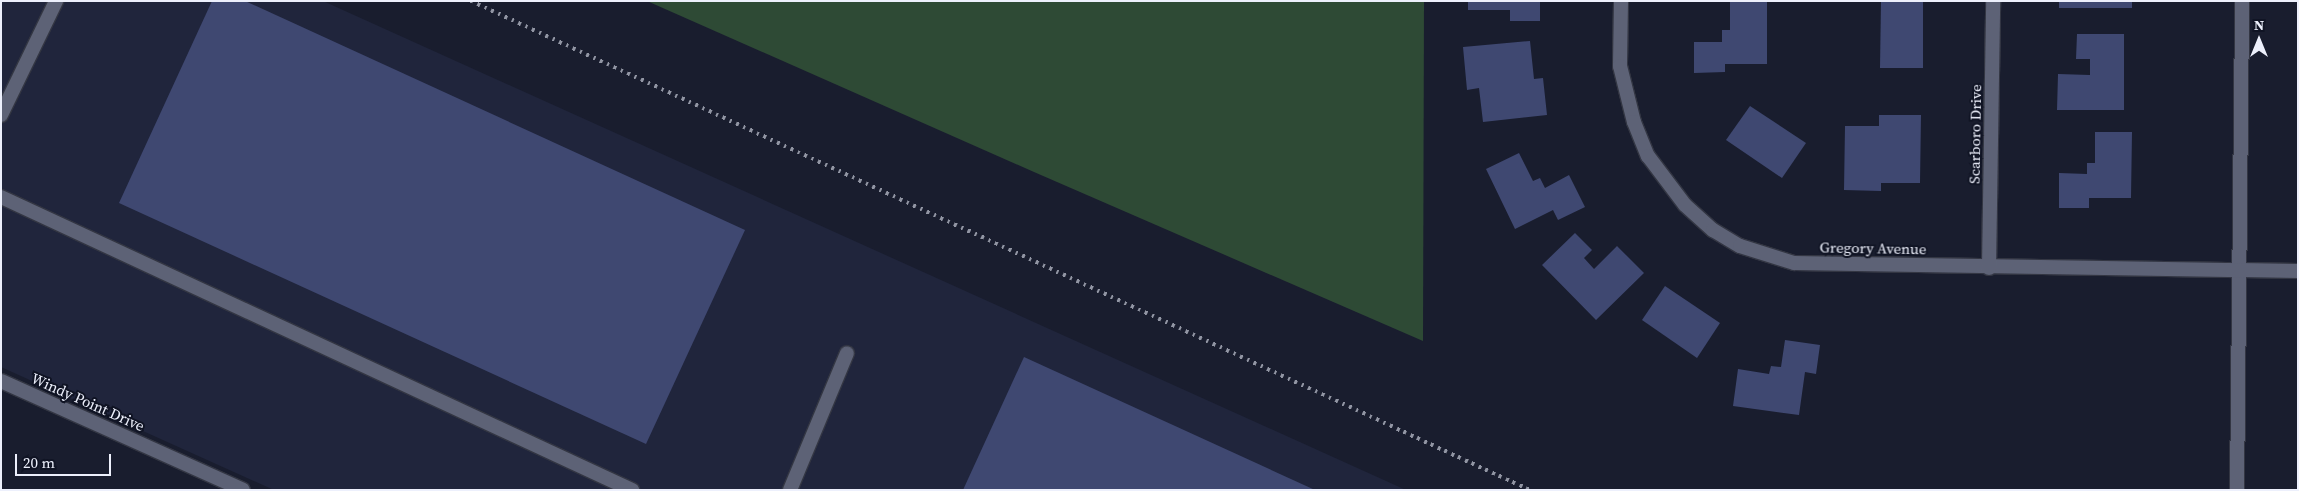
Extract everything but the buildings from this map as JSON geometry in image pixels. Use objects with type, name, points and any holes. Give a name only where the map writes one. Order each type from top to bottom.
[{"type":"street","points":[[1,115],[56,1]]},
{"type":"street","name":"Gregory Avenue","points":[[1621,1],[1620,66],[1634,122],[1648,156],[1663,179],[1685,205],[1713,230],[1740,246],[1794,263],[1989,268],[2298,271]]},
{"type":"street","name":"Scarboro Drive","points":[[1989,268],[1992,1]]},
{"type":"street","points":[[2237,490],[2242,1]]},
{"type":"street","points":[[1,196],[632,490]]},
{"type":"street","points":[[790,490],[847,353]]},
{"type":"street","name":"Windy Point Drive","points":[[1,381],[222,486],[243,490]]},
{"type":"shaded area","points":[[1,1],[323,1],[1406,490],[274,490],[1,367]]},
{"type":"green space","points":[[647,1],[1424,1],[1423,341],[1034,172]]},
{"type":"railway","points":[[471,1],[1530,490]]}]
